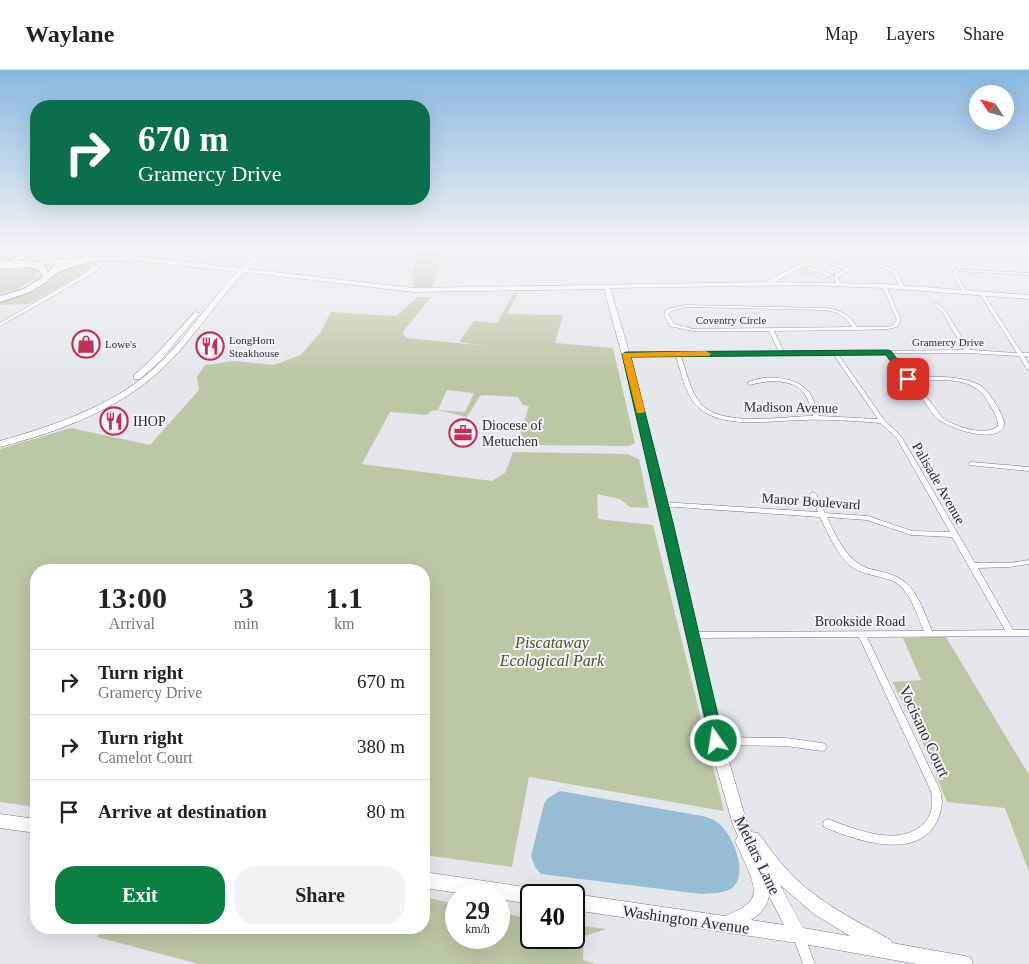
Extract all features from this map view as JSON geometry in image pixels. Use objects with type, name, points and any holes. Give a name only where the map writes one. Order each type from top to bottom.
[{"type":"highway","points":[[0,295],[26,289]]},
{"type":"highway","points":[[0,299],[30,289]]},
{"type":"main road","points":[[0,439],[82,409],[126,385],[143,373],[221,289]]},
{"type":"main road","points":[[0,444],[52,428],[78,417],[139,384],[168,359],[223,289]]},
{"type":"main road","points":[[366,289],[392,292],[597,289]]},
{"type":"main road","points":[[384,289],[531,289]]},
{"type":"main road","name":"Metlars Lane","points":[[607,289],[626,354],[716,741],[740,825],[798,935]]},
{"type":"main road","points":[[923,289],[1029,297]]},
{"type":"main road","points":[[578,290],[594,292],[609,300]]},
{"type":"main road","points":[[0,821],[30,825]]},
{"type":"main road","points":[[725,924],[745,916],[757,908],[762,899],[761,884],[739,834],[740,825]]},
{"type":"main road","points":[[740,825],[748,832],[786,881],[828,914],[892,950]]},
{"type":"main road","points":[[430,881],[520,894]]},
{"type":"main road","name":"Washington Avenue","points":[[585,904],[798,935]]},
{"type":"main road","points":[[798,935],[892,950],[922,960],[965,964]]},
{"type":"street","points":[[0,325],[63,289]]},
{"type":"street","name":"Coventry Circle","points":[[856,329],[850,318],[845,314],[825,309],[686,306],[670,310],[666,316],[668,322],[672,325],[686,330],[771,330],[856,329],[888,328],[898,324],[899,320],[885,289]]},
{"type":"street","points":[[981,293],[1029,368]]},
{"type":"street","points":[[936,304],[943,310],[958,340],[968,352]]},
{"type":"street","points":[[771,330],[782,352]]},
{"type":"street","name":"Gramercy Drive","points":[[626,354],[968,352],[1029,355]]},
{"type":"street","name":"Palisade Avenue","points":[[835,353],[882,421],[898,436],[1011,633]]},
{"type":"street","points":[[888,353],[908,379],[941,419],[946,423],[974,432],[992,432],[1001,427],[1002,423],[999,416],[981,388],[956,380],[908,379]]},
{"type":"street","name":"Madison Avenue","points":[[678,354],[696,401],[710,413],[756,420],[817,418],[882,421]]},
{"type":"street","points":[[750,383],[782,381],[795,385],[808,394],[817,418]]},
{"type":"street","points":[[971,464],[1029,469]]},
{"type":"street","points":[[812,494],[821,514],[853,565],[902,583],[909,590],[929,634]]},
{"type":"street","name":"Manor Boulevard","points":[[662,504],[868,518],[911,533],[955,536]]},
{"type":"street","points":[[972,566],[1009,565],[1029,562]]},
{"type":"street","name":"Brookside Road","points":[[691,635],[1029,633]]},
{"type":"street","name":"Vocisano Court","points":[[828,824],[849,834],[864,837],[893,840],[905,839],[925,830],[931,824],[937,808],[936,791],[862,635]]},
{"type":"street","points":[[716,741],[786,742],[822,747]]},
{"type":"street","points":[[798,935],[809,964]]},
{"type":"green space","points":[[0,289],[18,289],[17,289],[0,293]]},
{"type":"green space","points":[[39,289],[57,289],[29,304],[0,305],[0,300]]},
{"type":"green space","name":"Piscataway Ecological Park","points":[[518,293],[507,314],[563,315],[555,343],[613,348],[635,443],[629,446],[517,445],[529,406],[523,405],[518,397],[486,395],[480,396],[467,417],[438,410],[431,411],[427,415],[390,412],[362,464],[492,481],[505,473],[513,452],[627,454],[639,459],[649,508],[630,507],[620,499],[597,494],[598,519],[653,525],[724,811],[529,777],[512,867],[430,856],[430,564],[30,564],[30,806],[0,802],[0,449],[71,428],[150,445],[199,390],[197,377],[205,365],[234,361],[274,365],[301,355],[320,333],[331,312],[396,316],[418,297],[431,297],[402,333],[407,338],[487,346],[459,342],[474,321],[497,323],[513,294]],"holes":[[[447,390],[474,393],[465,412],[438,410]]]},
{"type":"green space","points":[[946,637],[1029,775],[1029,872],[1005,808],[947,802],[920,736],[892,682],[921,680],[903,638]]},
{"type":"green space","points":[[430,898],[445,902],[445,949],[510,949],[510,914],[520,917],[520,949],[583,949],[583,960],[595,964],[199,964],[97,937],[98,934],[430,934]]},
{"type":"green space","points":[[585,926],[607,929],[585,936]]},
{"type":"water","points":[[560,791],[702,816],[714,820],[723,827],[737,854],[739,874],[737,882],[732,888],[725,891],[701,894],[541,874],[535,867],[531,856],[544,804],[548,798]]},
{"type":"slow traffic","points":[[640,411],[626,354],[706,354]]},
{"type":"place","name":"Lowe's","points":[[86,344]]},
{"type":"place","name":"LongHorn Steakhouse","points":[[210,346]]},
{"type":"place","name":"IHOP","points":[[114,421]]},
{"type":"place","name":"Diocese of Metuchen","points":[[463,433]]},
{"type":"route","points":[[716,741],[691,635],[668,523],[626,354],[888,353],[908,379]]}]
